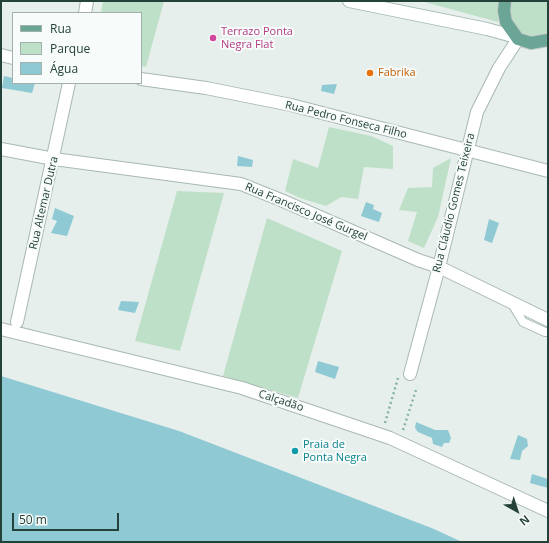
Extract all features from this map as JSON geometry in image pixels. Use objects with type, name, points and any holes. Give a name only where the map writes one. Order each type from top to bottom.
[{"type":"main road","points":[[505,1],[504,11],[506,22],[517,38],[548,48]]},
{"type":"main road","points":[[531,43],[548,40]]},
{"type":"street","points":[[85,12],[87,1]]},
{"type":"street","points":[[349,1],[400,11],[517,38]]},
{"type":"street","points":[[380,1],[400,11]]},
{"type":"street","name":"Rua Cláudio Gomes Teixeira","points":[[404,376],[439,267],[477,112],[499,68],[517,38]]},
{"type":"street","points":[[1,55],[12,58]]},
{"type":"street","name":"Rua Pedro Fonseca Filho","points":[[142,79],[248,96],[548,171]]},
{"type":"street","name":"Rua Altemar Dutra","points":[[17,322],[54,160],[69,84]]},
{"type":"street","name":"Rua Francisco José Gurgel","points":[[1,149],[54,160],[240,184],[281,200],[418,260],[439,267],[548,320]]},
{"type":"street","name":"Calçadão","points":[[1,328],[242,388],[382,435],[548,511]]},
{"type":"lane","points":[[511,302],[523,322],[548,332]]},
{"type":"path","points":[[382,435],[404,376]]},
{"type":"path","points":[[399,442],[417,387]]},
{"type":"green space","points":[[103,1],[164,1],[146,67],[142,66],[142,12],[101,12]]},
{"type":"green space","points":[[421,1],[500,1],[498,22]]},
{"type":"green space","points":[[509,1],[548,1],[548,37],[540,39],[521,35],[509,20]]},
{"type":"green space","points":[[329,127],[371,136],[393,146],[393,169],[364,167],[358,199],[341,197],[326,206],[300,198],[285,191],[293,159],[318,168]]},
{"type":"green space","points":[[451,158],[438,217],[424,248],[408,241],[417,212],[399,210],[408,188],[432,187],[433,168]]},
{"type":"green space","points":[[177,191],[224,193],[180,351],[135,341]]},
{"type":"green space","points":[[267,218],[342,251],[298,398],[223,376]]},
{"type":"water","points":[[4,76],[12,78],[12,84],[35,84],[32,93],[2,88]]},
{"type":"water","points":[[337,84],[334,94],[321,91],[322,85]]},
{"type":"water","points":[[238,156],[253,160],[252,167],[237,166]]},
{"type":"water","points":[[366,202],[374,205],[373,209],[382,213],[379,222],[361,216]]},
{"type":"water","points":[[55,208],[74,216],[67,236],[51,233],[57,221],[52,219]]},
{"type":"water","points":[[489,219],[499,223],[492,243],[484,240]]},
{"type":"water","points":[[121,301],[139,302],[135,313],[118,310]]},
{"type":"water","points":[[318,361],[339,367],[335,379],[315,372]]},
{"type":"water","points":[[1,376],[179,431],[434,529],[462,542],[1,542]]},
{"type":"water","points":[[416,422],[435,430],[448,430],[451,438],[449,443],[444,443],[442,447],[433,444],[432,438],[418,432],[415,428]]},
{"type":"water","points":[[518,435],[527,439],[528,446],[522,451],[520,460],[510,459]]},
{"type":"water","points":[[532,474],[548,479],[548,488],[530,483]]},
{"type":"place","name":"Terrazo Ponta Negra Flat","points":[[213,38]]},
{"type":"place","name":"Fabrika","points":[[370,73]]},
{"type":"place","name":"Praia de Ponta Negra","points":[[295,451]]}]
